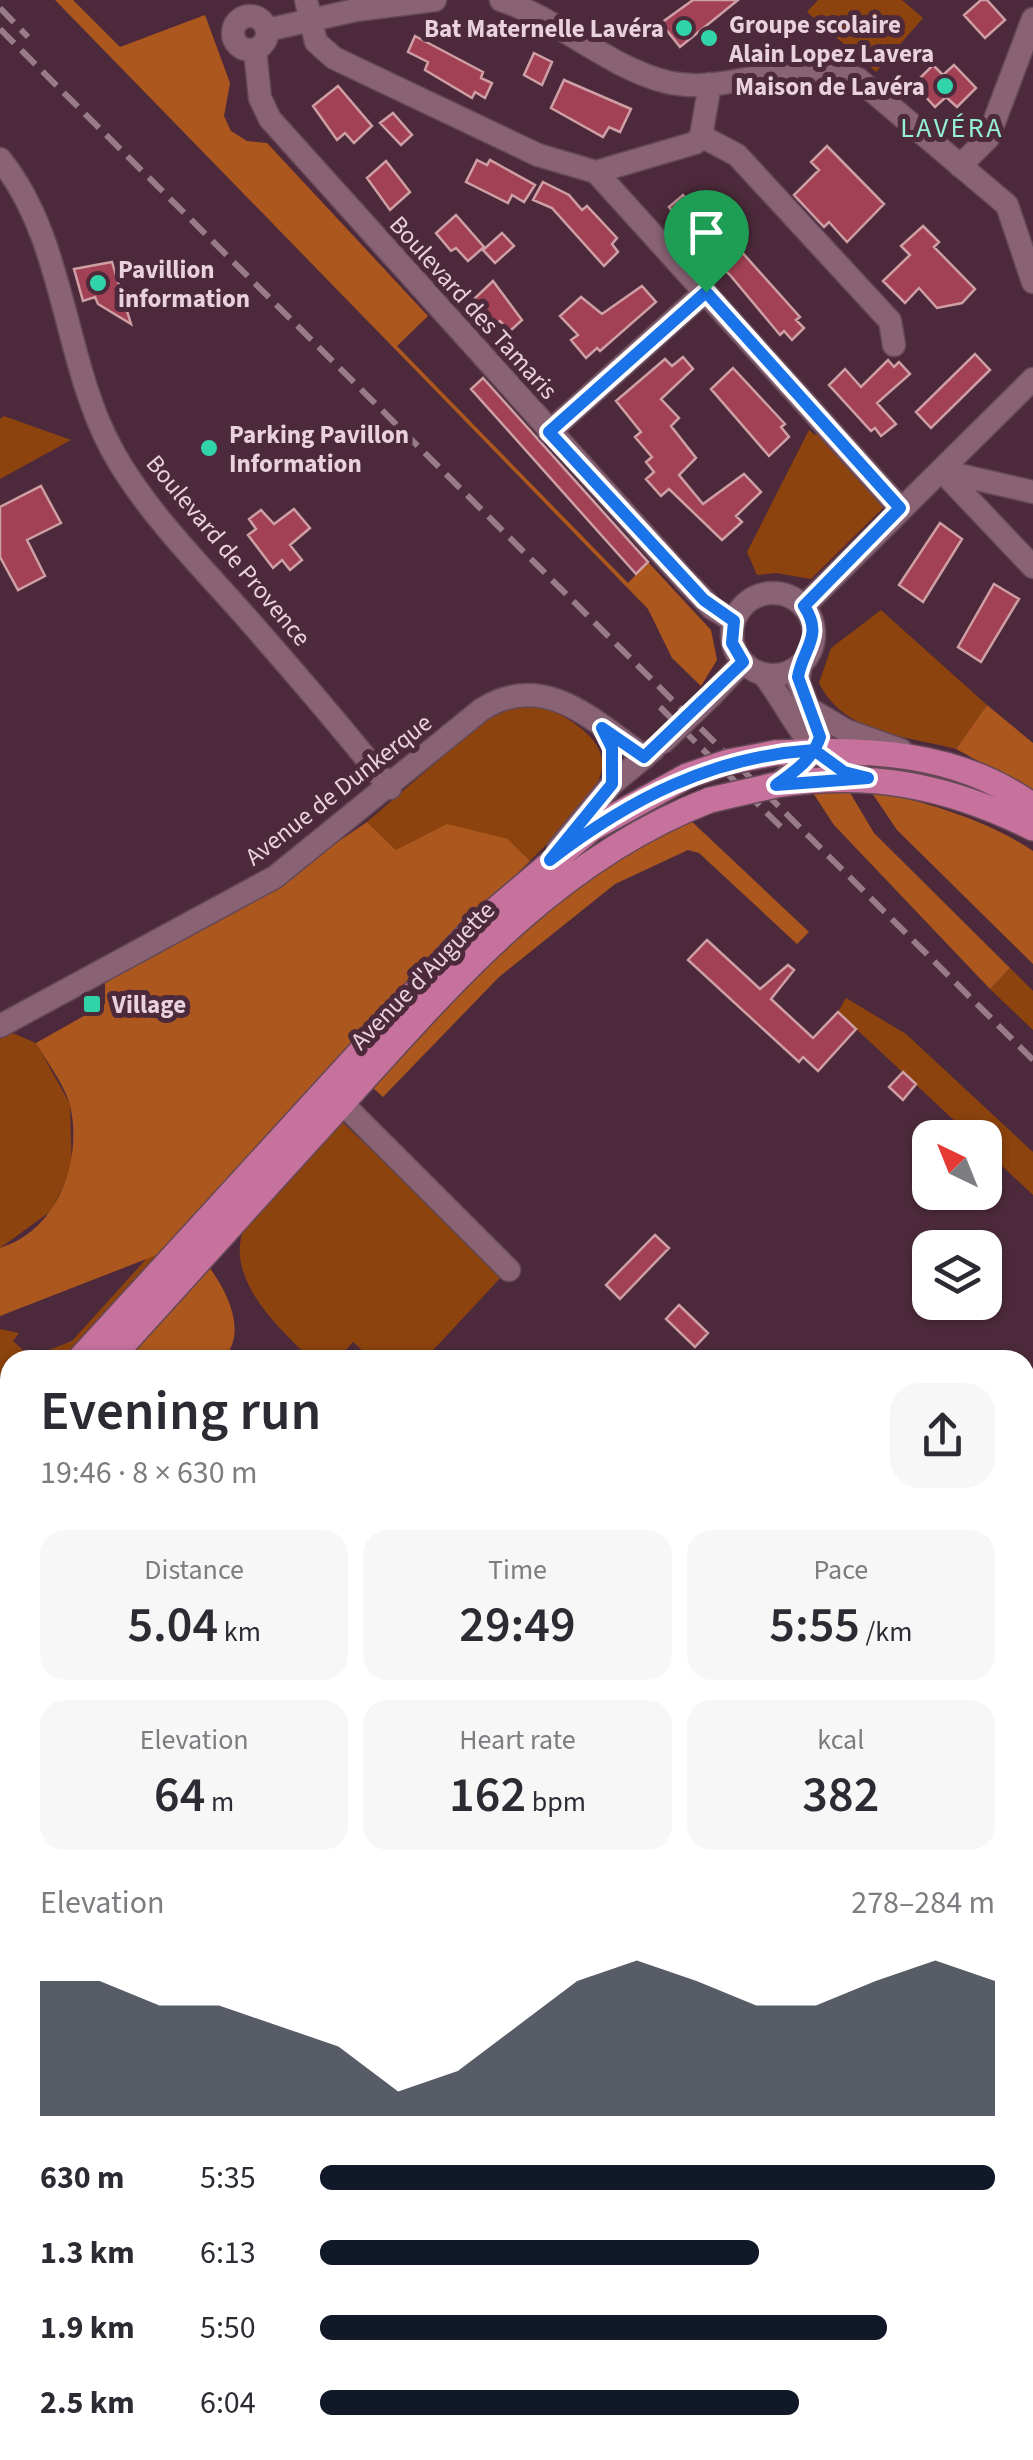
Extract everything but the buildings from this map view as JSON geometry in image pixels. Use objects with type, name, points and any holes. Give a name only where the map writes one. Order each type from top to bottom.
[{"type":"main road","name":"Avenue d'Auguette","points":[[88,1350],[446,956],[550,860],[590,829],[687,776],[775,753],[847,748],[932,760],[979,776],[1033,806]]},
{"type":"main road","name":"Avenue d'Auguette","points":[[118,1350],[459,974],[541,900],[655,822],[710,800],[791,779],[868,778],[962,796],[1033,828]]},
{"type":"street","name":"Boulevard des Tamaris","points":[[225,0],[240,19],[233,28],[234,40],[240,48],[260,40],[260,98],[270,119],[704,600],[734,621]]},
{"type":"street","points":[[260,40],[308,11],[356,10],[436,0]]},
{"type":"street","points":[[500,0],[524,8],[642,72],[680,84],[710,84],[760,74],[843,72],[858,79],[1006,206],[1033,282]]},
{"type":"street","points":[[1028,0],[1033,6]]},
{"type":"street","points":[[308,11],[316,42],[334,58],[538,156],[596,172],[900,508]]},
{"type":"street","points":[[960,166],[988,138],[1033,20]]},
{"type":"street","points":[[596,172],[688,146],[701,136],[710,84]]},
{"type":"street","points":[[701,136],[726,146],[750,169],[890,321],[894,344]]},
{"type":"street","name":"Boulevard de Provence","points":[[0,159],[31,209],[86,384],[112,449],[213,580],[352,736],[390,788]]},
{"type":"street","points":[[549,432],[706,292]]},
{"type":"street","points":[[804,606],[1033,378]]},
{"type":"street","points":[[942,471],[1033,492]]},
{"type":"street","points":[[942,471],[1033,568]]},
{"type":"street","points":[[791,779],[814,750],[820,730],[798,682],[801,665],[814,640],[814,627],[804,606],[782,593],[768,592],[744,605],[734,621],[732,643],[743,662],[764,675],[814,750],[844,772],[868,778]]},
{"type":"street","points":[[550,860],[612,784],[653,751],[743,662]]},
{"type":"street","points":[[764,675],[789,674],[801,665]]},
{"type":"street","name":"Avenue de Dunkerque","points":[[0,1026],[264,884],[390,788],[482,710],[508,694],[546,696],[653,751]]},
{"type":"street","points":[[813,711],[853,734],[932,760]]},
{"type":"street","points":[[602,728],[612,748],[612,784]]},
{"type":"street","points":[[342,1103],[509,1270]]},
{"type":"shaded area","points":[[55,0],[73,0],[120,47],[205,15],[230,83],[224,116],[231,131],[247,141],[267,143],[428,316],[397,346],[628,583],[648,562],[711,630],[717,660],[701,686],[672,658],[648,609]]},
{"type":"shaded area","points":[[818,0],[902,0],[923,18],[876,72],[807,12]]},
{"type":"shaded area","points":[[4,416],[71,440],[0,479],[0,419]]},
{"type":"shaded area","points":[[809,430],[815,435],[820,431],[886,505],[811,579],[776,573],[757,575],[747,552]]},
{"type":"shaded area","points":[[881,610],[987,705],[956,749],[860,723],[830,700],[819,683],[831,648]]},
{"type":"shaded area","points":[[530,700],[568,719],[591,737],[601,755],[601,774],[576,814],[530,861],[508,839],[396,850],[367,822],[493,713]]},
{"type":"shaded area","points":[[987,705],[1033,743],[1033,791],[956,749]]},
{"type":"shaded area","points":[[846,786],[874,833],[1010,968],[990,989],[834,825],[811,790]]},
{"type":"shaded area","points":[[870,790],[954,813],[995,829],[1033,851],[1033,964],[897,830]]},
{"type":"shaded area","points":[[688,818],[809,932],[797,944],[699,853],[688,850],[615,884],[499,977],[383,1097],[373,1088],[503,949],[607,859]]},
{"type":"shaded area","points":[[367,822],[396,850],[447,824],[508,839],[530,861],[418,971],[167,1251],[0,1316],[0,1248],[20,1239],[51,1210],[62,1191],[73,1148],[68,1097],[36,1043],[105,1004],[105,979],[237,910]]},
{"type":"shaded area","points":[[1010,968],[1033,991],[1033,1030],[990,989]]},
{"type":"shaded area","points":[[846,998],[906,1034],[999,1120],[954,1120],[838,1012]]},
{"type":"shaded area","points":[[10,1032],[36,1043],[70,1104],[72,1169],[51,1211],[0,1248],[0,1038]]},
{"type":"shaded area","points":[[340,1120],[503,1275],[433,1350],[362,1350],[353,1342],[346,1350],[302,1350],[251,1290],[240,1256],[246,1227]]},
{"type":"shaded area","points":[[1002,1123],[1033,1152],[1033,1195],[1002,1166]]},
{"type":"shaded area","points":[[167,1251],[77,1350],[49,1350],[72,1341],[147,1258]]},
{"type":"shaded area","points":[[209,1267],[232,1313],[234,1338],[230,1350],[133,1350]]},
{"type":"shaded area","points":[[0,1329],[19,1333],[13,1341],[23,1350],[0,1350]]},
{"type":"railway","points":[[0,8],[28,37]]},
{"type":"railway","points":[[0,29],[1033,1060]]},
{"type":"railway","points":[[660,707],[784,830]]},
{"type":"place","name":"Bat Maternelle Lavéra","points":[[684,28]]},
{"type":"place","name":"Groupe scolaire Alain Lopez Lavera","points":[[709,38]]},
{"type":"place","name":"Maison de Lavéra","points":[[945,86]]},
{"type":"place","name":"Pavillion information","points":[[98,283]]},
{"type":"place","name":"Parking Pavillon Information","points":[[209,448]]},
{"type":"place","name":"Village","points":[[92,1004]]},
{"type":"district","name":"LAVÉRA","points":[[952,127]]},
{"type":"route","points":[[706,292],[549,432],[704,600],[734,621],[732,643],[743,662],[644,757],[602,728],[612,748],[612,784],[550,860],[590,829],[639,800],[687,776],[728,762],[814,750],[844,772],[868,778],[776,785],[806,761],[814,750],[818,744],[820,737],[818,721],[798,682],[798,671],[814,640],[814,627],[804,606],[900,508],[706,292]]}]
